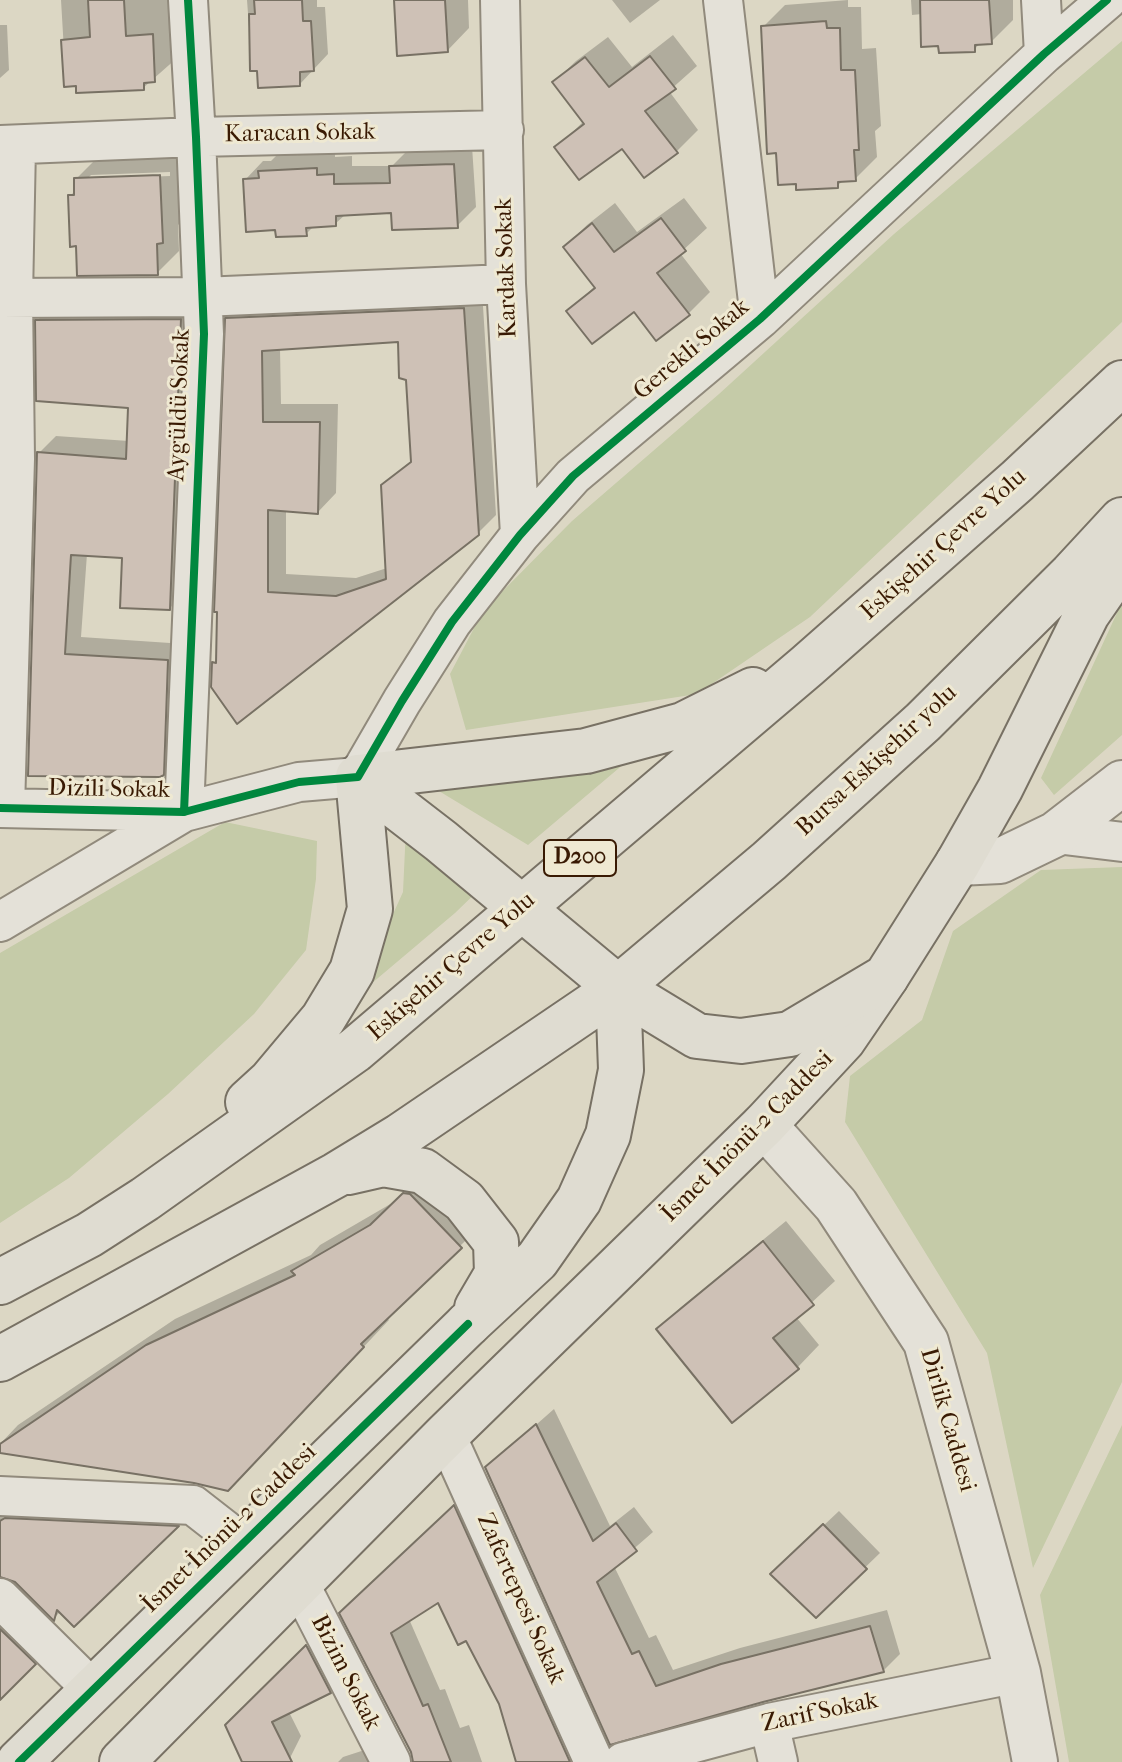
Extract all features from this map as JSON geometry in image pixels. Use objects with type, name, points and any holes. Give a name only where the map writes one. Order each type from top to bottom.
[{"type":"main road","name":"Eskişehir Çevre Yolu","points":[[0,1282],[89,1235],[145,1199],[355,1050],[807,666],[1017,481],[1122,383]]},
{"type":"main road","name":"Bursa-Eskişehir yolu","points":[[618,988],[769,861],[923,722],[1122,520]]},
{"type":"main road","name":"İsmet İnönü-2 Caddesi","points":[[122,1762],[446,1435],[764,1125],[843,1040],[958,863],[1007,776],[1087,614],[1122,563]]},
{"type":"main road","points":[[358,777],[586,751],[683,725],[807,666]]},
{"type":"main road","points":[[358,777],[618,988],[697,1036],[741,1041],[790,1034],[886,977]]},
{"type":"main road","points":[[145,1199],[271,1081],[323,1019],[352,971],[370,909],[358,777]]},
{"type":"main road","points":[[0,1359],[336,1175],[400,1136],[618,988]]},
{"type":"main road","points":[[468,1324],[537,1260],[579,1200],[608,1135],[621,1070],[618,988]]},
{"type":"main road","points":[[336,1175],[383,1164],[423,1171],[464,1201],[496,1242],[497,1274],[468,1324]]},
{"type":"main road","name":"İsmet İnönü-2 Caddesi","points":[[19,1762],[468,1324]]},
{"type":"street","name":"Aygüldü Sokak","points":[[184,812],[204,334],[188,0]]},
{"type":"street","name":"Kardak Sokak","points":[[500,0],[506,284],[520,535]]},
{"type":"street","points":[[723,0],[760,319]]},
{"type":"street","points":[[1041,0],[1044,54]]},
{"type":"street","name":"Gerekli Sokak","points":[[358,777],[452,622],[520,535],[573,476],[760,319],[1044,54],[1107,0]]},
{"type":"street","name":"Karacan Sokak","points":[[8,146],[196,137],[504,130]]},
{"type":"street","points":[[2,808],[15,459],[6,297],[8,146]]},
{"type":"street","points":[[6,297],[202,297],[506,284]]},
{"type":"street","name":"Dizili Sokak","points":[[2,808],[184,812],[299,782],[358,777]]},
{"type":"street","points":[[958,863],[1000,861],[1056,834],[1122,783]]},
{"type":"street","points":[[0,922],[184,812]]},
{"type":"street","points":[[1056,834],[1122,842]]},
{"type":"street","name":"Dirlik Caddesi","points":[[764,1125],[836,1205],[926,1342],[1018,1673],[1035,1762]]},
{"type":"street","name":"Zafertepesi Sokak","points":[[446,1435],[594,1762]]},
{"type":"street","points":[[0,1496],[193,1505],[243,1544]]},
{"type":"street","name":"Bizim Sokak","points":[[299,1583],[391,1762]]},
{"type":"street","points":[[0,1598],[94,1691]]},
{"type":"street","name":"Zarif Sokak","points":[[623,1762],[769,1723],[1018,1673]]},
{"type":"street","points":[[769,1723],[778,1762]]},
{"type":"green space","points":[[1122,41],[1122,322],[810,617],[697,694],[466,730],[450,674],[483,611],[572,521],[719,394],[894,234]]},
{"type":"green space","points":[[1122,602],[1122,735],[1054,795],[1041,778]]},
{"type":"green space","points":[[638,752],[528,845],[429,785]]},
{"type":"green space","points":[[225,822],[317,841],[316,879],[306,950],[254,1014],[168,1094],[69,1178],[0,1223],[0,953]]},
{"type":"green space","points":[[406,828],[486,883],[365,989],[361,985],[403,892]]},
{"type":"green space","points":[[1122,867],[1122,1382],[1033,1568],[987,1353],[845,1122],[850,1076],[922,1020],[953,931],[1041,870]]},
{"type":"green space","points":[[1122,1425],[1122,1762],[1069,1762],[1040,1595]]},
{"type":"building","points":[[88,0],[124,0],[126,36],[153,34],[155,82],[144,83],[144,90],[76,93],[76,86],[64,87],[61,40],[90,37]]},
{"type":"building","points":[[254,0],[302,0],[303,21],[311,21],[314,71],[300,72],[300,86],[258,88],[257,71],[250,71],[249,14],[255,14]]},
{"type":"building","points":[[394,0],[445,0],[448,52],[397,56]]},
{"type":"building","points":[[920,0],[989,0],[992,44],[975,45],[975,52],[939,53],[938,46],[921,47]]},
{"type":"building","points":[[826,21],[827,28],[840,28],[841,70],[855,70],[859,150],[854,150],[856,181],[838,182],[838,188],[796,190],[796,184],[778,185],[776,153],[767,154],[761,26]]},
{"type":"building","points":[[650,56],[676,89],[645,111],[678,153],[644,178],[622,149],[579,180],[554,147],[584,124],[552,82],[585,57],[609,87]]},
{"type":"building","points":[[454,164],[458,228],[392,230],[391,213],[336,216],[336,226],[306,228],[307,236],[276,237],[275,230],[246,232],[243,179],[259,178],[258,171],[317,168],[317,175],[334,174],[334,184],[390,183],[389,166]]},
{"type":"building","points":[[160,175],[163,243],[157,244],[158,275],[77,276],[76,246],[70,247],[68,195],[74,195],[74,178]]},
{"type":"building","points":[[661,218],[686,251],[657,273],[690,315],[656,341],[634,312],[592,344],[566,311],[595,288],[563,247],[592,223],[614,252]]},
{"type":"building","points":[[464,308],[479,535],[237,724],[211,687],[212,662],[216,663],[217,612],[214,612],[225,318]],"holes":[[[398,342],[399,378],[406,380],[411,462],[381,485],[386,579],[336,596],[268,592],[268,510],[318,514],[320,422],[263,422],[262,351]]]},
{"type":"building","points":[[181,319],[170,610],[120,608],[122,558],[71,555],[65,654],[168,660],[164,775],[28,776],[37,452],[126,459],[128,408],[36,401],[35,320]]},
{"type":"building","points":[[403,1193],[410,1194],[462,1248],[361,1344],[364,1347],[228,1491],[0,1453],[0,1444],[146,1345],[295,1275],[291,1271],[370,1225]]},
{"type":"building","points":[[763,1241],[814,1305],[773,1338],[799,1369],[732,1423],[656,1329]]},
{"type":"building","points":[[536,1424],[593,1541],[616,1523],[637,1551],[597,1582],[632,1654],[639,1651],[656,1686],[721,1664],[870,1626],[884,1672],[610,1745],[485,1467]]},
{"type":"building","points":[[454,1505],[570,1762],[516,1762],[499,1704],[466,1641],[458,1645],[438,1603],[391,1633],[423,1706],[428,1704],[451,1762],[413,1762],[411,1752],[339,1613]]},
{"type":"building","points":[[5,1518],[179,1526],[74,1627],[57,1610],[54,1621],[15,1582],[0,1577],[0,1521]]},
{"type":"building","points":[[823,1524],[867,1569],[816,1618],[770,1574]]},
{"type":"building","points":[[0,1629],[36,1664],[0,1700]]},
{"type":"building","points":[[306,1645],[331,1693],[272,1722],[292,1762],[242,1762],[225,1725]]},
{"type":"cycle path","points":[[184,812],[204,334],[188,0]]},
{"type":"cycle path","points":[[0,808],[184,812],[299,782],[358,777],[452,622],[520,535],[573,476],[760,319],[1044,54],[1107,0]]},
{"type":"cycle path","points":[[19,1762],[468,1324]]}]
